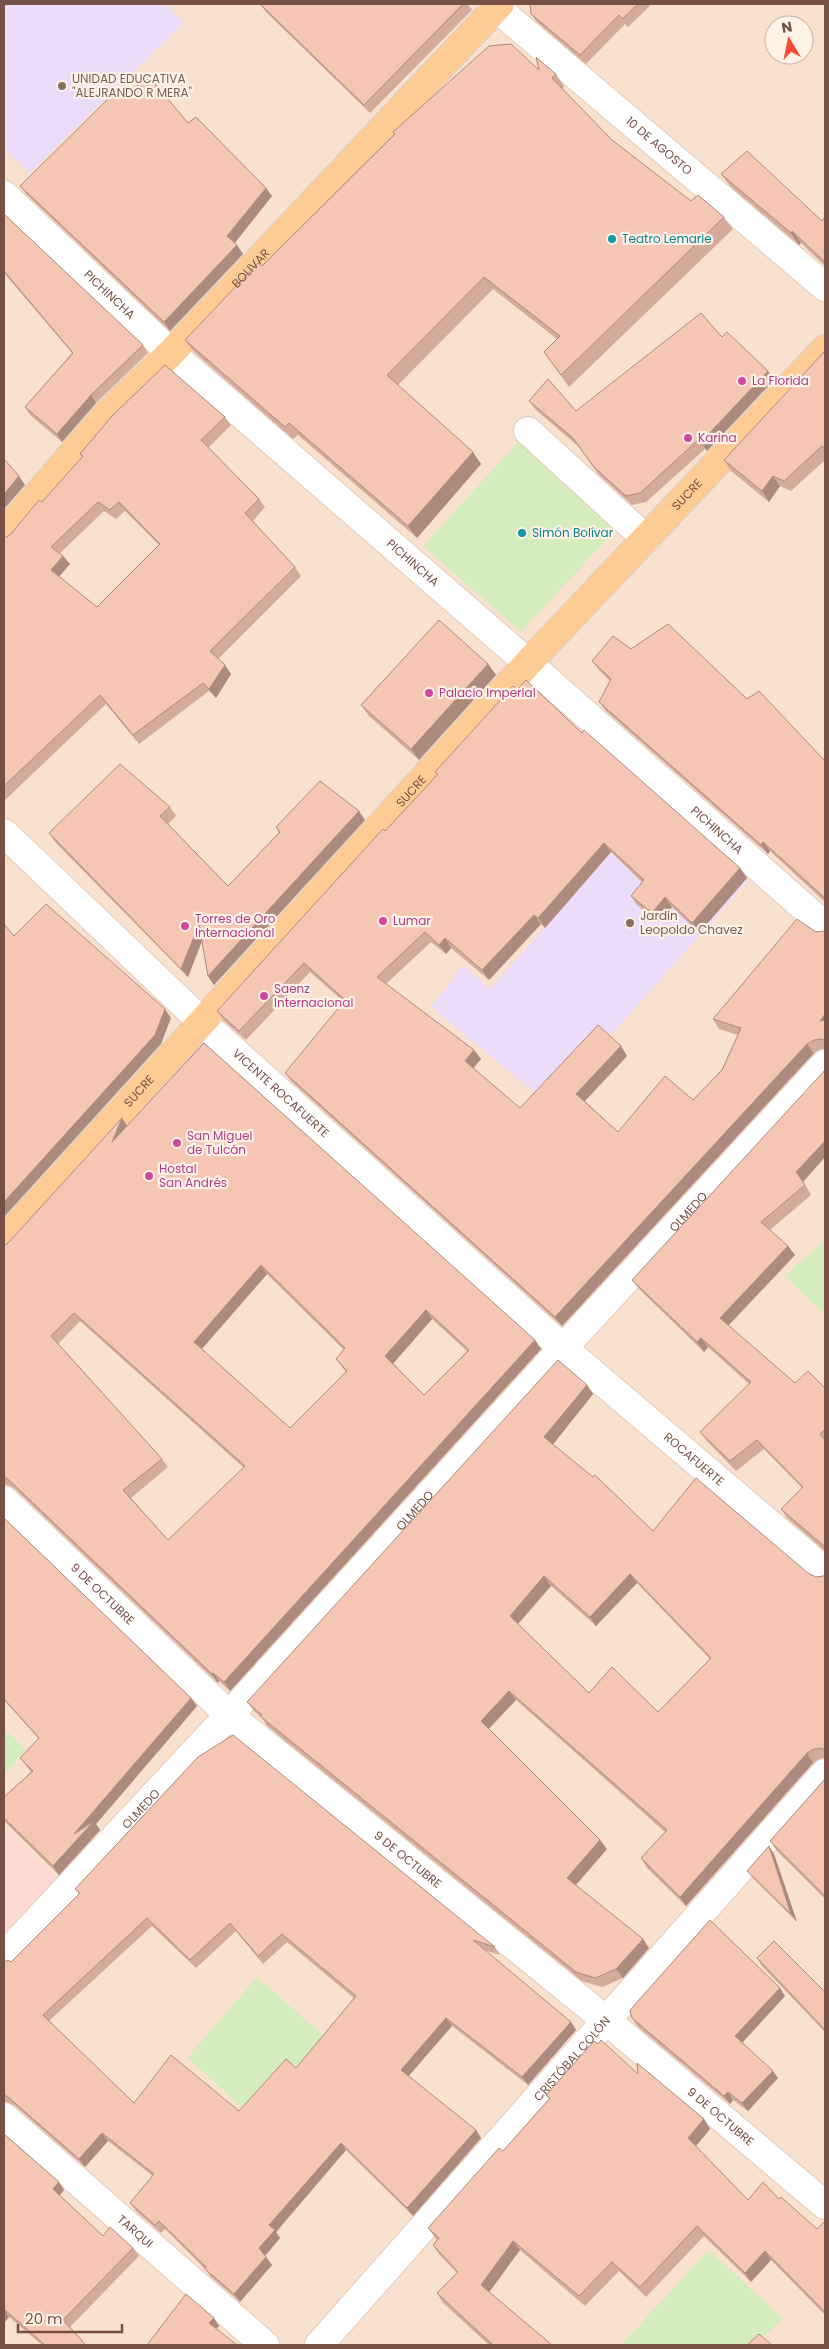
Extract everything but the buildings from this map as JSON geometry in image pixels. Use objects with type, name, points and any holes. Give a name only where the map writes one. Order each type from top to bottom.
[{"type":"main road","name":"BOLIVAR","points":[[4,533],[107,414],[171,352],[496,5]]},
{"type":"main road","name":"SUCRE","points":[[4,1240],[528,663],[825,349]]},
{"type":"street","name":"10 DE AGOSTO","points":[[496,5],[825,287]]},
{"type":"street","name":"PICHINCHA","points":[[4,195],[171,352],[528,663],[825,926]]},
{"type":"street","points":[[528,431],[646,539]]},
{"type":"street","name":"VICENTE ROCAFUERTE","points":[[4,834],[202,1022],[562,1348]]},
{"type":"street","name":"OLMEDO","points":[[4,1956],[230,1715],[562,1348],[825,1064]]},
{"type":"street","name":"ROCAFUERTE","points":[[562,1348],[825,1571]]},
{"type":"street","name":"9 DE OCTUBRE","points":[[4,1500],[230,1715],[607,2021],[825,2205]]},
{"type":"street","name":"CRISTÓBAL COLÓN","points":[[319,2345],[825,1773]]},
{"type":"street","name":"TARQUI","points":[[4,2117],[265,2345]]},
{"type":"shaded area","points":[[4,4],[825,4],[825,2345],[4,2345]]},
{"type":"shaded area","name":"UNIDAD EDUCATIVA \"ALEJRANDO R MERA\"","points":[[4,4],[165,4],[184,23],[29,173],[4,149]]},
{"type":"shaded area","name":"Jardin Leopoldo Chavez","points":[[659,799],[748,881],[613,1033],[598,1033],[539,1096],[431,1007],[463,965],[490,989]]},
{"type":"shaded area","points":[[4,1826],[57,1878],[4,1932]]},
{"type":"green space","points":[[521,439],[618,527],[521,632],[423,546]]},
{"type":"green space","points":[[825,1240],[825,1314],[785,1276]]},
{"type":"green space","points":[[4,1728],[26,1750],[4,1774]]},
{"type":"green space","points":[[257,1977],[326,2038],[302,2069],[290,2062],[246,2111],[187,2058]]},
{"type":"green space","points":[[709,2250],[783,2319],[754,2345],[621,2345]]},
{"type":"place","name":"UNIDAD EDUCATIVA \"ALEJRANDO R MERA\"","points":[[62,86]]},
{"type":"place","name":"Teatro Lemarie","points":[[612,239]]},
{"type":"place","name":"La Florida","points":[[742,381]]},
{"type":"place","name":"Karina","points":[[688,438]]},
{"type":"place","name":"Simón Bolívar","points":[[522,533]]},
{"type":"place","name":"Palacio Imperial","points":[[429,693]]},
{"type":"place","name":"Lumar","points":[[383,921]]},
{"type":"place","name":"Jardin Leopoldo Chavez","points":[[630,923]]},
{"type":"place","name":"Torres de Oro Internacional","points":[[185,926]]},
{"type":"place","name":"Saenz Internacional","points":[[264,996]]},
{"type":"place","name":"San Miguel de Tulcán","points":[[177,1143]]},
{"type":"place","name":"Hostal San Andrés","points":[[149,1176]]}]
